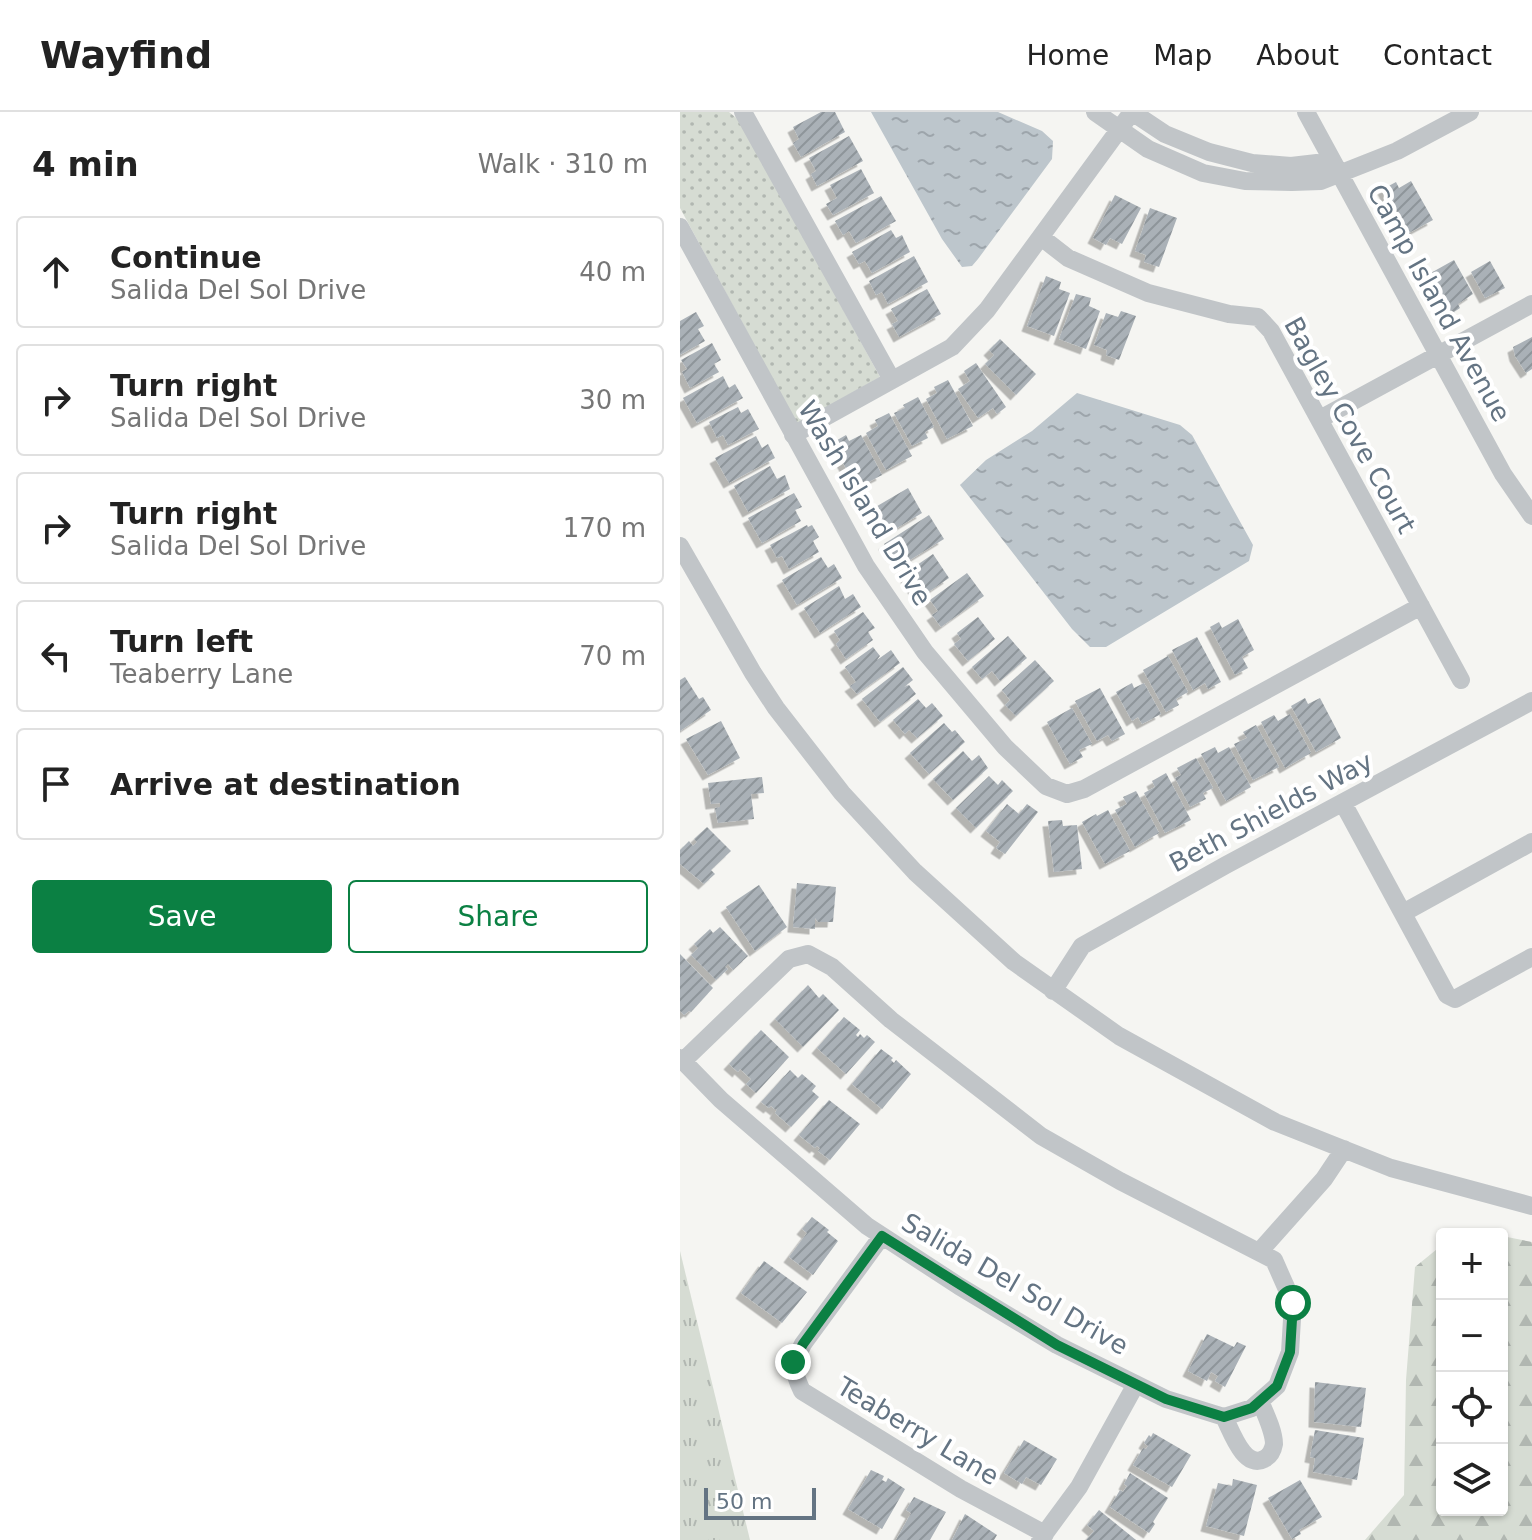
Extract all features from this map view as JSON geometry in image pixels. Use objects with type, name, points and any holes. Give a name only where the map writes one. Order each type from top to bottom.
[{"type":"street","points":[[743,112],[892,380]]},
{"type":"street","points":[[1095,112],[1148,149],[1203,173],[1245,181],[1292,182],[1321,181],[1339,174],[1397,151],[1470,112]]},
{"type":"street","points":[[793,435],[952,347],[966,336],[1132,112],[1165,134],[1209,152],[1252,163],[1291,166],[1317,163],[1339,174]]},
{"type":"street","name":"Camp Island Avenue","points":[[1306,112],[1503,474],[1532,516]]},
{"type":"street","name":"Wash Island Drive","points":[[680,227],[866,566],[925,652],[1005,747],[1046,786],[1067,794],[1084,789],[1421,606]]},
{"type":"street","name":"Bagley Cove Court","points":[[1041,237],[1068,258],[1148,293],[1229,314],[1258,317],[1271,331],[1461,680]]},
{"type":"street","points":[[1320,419],[1532,304]]},
{"type":"street","points":[[680,546],[760,685],[842,793],[926,882],[978,930],[1053,991],[1119,1036],[1275,1122],[1391,1168],[1532,1206]]},
{"type":"street","name":"Beth Shields Way","points":[[1053,991],[1082,946],[1532,701]]},
{"type":"street","points":[[1343,803],[1447,995],[1455,999],[1529,960]]},
{"type":"street","points":[[1403,913],[1532,842]]},
{"type":"street","name":"Salida Del Sol Drive","points":[[808,954],[832,967],[891,1020],[1041,1136],[1120,1181],[1274,1260],[1293,1303],[1290,1352],[1277,1386],[1252,1408],[1224,1417],[1166,1399],[1057,1345],[867,1226],[721,1100],[682,1060],[789,959],[808,954]]},
{"type":"street","points":[[1259,1252],[1324,1179],[1344,1149]]},
{"type":"street","name":"Teaberry Lane","points":[[882,1236],[793,1362],[802,1391],[1042,1537]]},
{"type":"street","points":[[1042,1537],[1079,1487],[1136,1384]]},
{"type":"street","points":[[1224,1417],[1246,1455],[1257,1461],[1263,1460],[1272,1451],[1274,1442],[1260,1401]]},
{"type":"green space","points":[[680,112],[729,112],[740,121],[880,377],[797,424],[680,208]]},
{"type":"green space","points":[[1508,1237],[1532,1242],[1532,1540],[1365,1540],[1404,1495],[1406,1380],[1415,1267],[1436,1250],[1436,1516],[1508,1516]]},
{"type":"green space","points":[[680,1251],[750,1540],[680,1540]]},
{"type":"water","points":[[871,112],[998,112],[1042,131],[1053,141],[1052,159],[978,259],[972,266],[962,267],[942,239]]},
{"type":"water","points":[[1077,393],[1180,425],[1192,435],[1253,545],[1249,561],[1106,647],[1090,647],[1072,629],[960,485],[986,460],[1032,431]]},
{"type":"building","points":[[821,112],[835,112],[845,132],[801,157],[793,143],[799,139],[793,127]]},
{"type":"building","points":[[849,136],[863,161],[817,186],[811,174],[816,171],[809,158]]},
{"type":"building","points":[[861,169],[874,193],[833,215],[826,204],[837,198],[830,185]]},
{"type":"building","points":[[1411,181],[1433,220],[1407,234],[1383,189],[1396,182],[1399,188]]},
{"type":"building","points":[[1115,195],[1141,208],[1122,244],[1110,238],[1106,245],[1093,238]]},
{"type":"building","points":[[881,196],[896,221],[856,243],[849,231],[843,235],[835,221]]},
{"type":"building","points":[[1150,208],[1177,218],[1159,267],[1144,262],[1146,255],[1135,251]]},
{"type":"building","points":[[891,230],[896,238],[902,235],[910,252],[872,273],[865,261],[859,264],[852,252]]},
{"type":"building","points":[[914,256],[928,282],[888,304],[882,292],[876,295],[869,281]]},
{"type":"building","points":[[1454,260],[1473,294],[1458,304],[1460,308],[1451,314],[1429,274]]},
{"type":"building","points":[[1490,261],[1505,288],[1485,298],[1471,272]]},
{"type":"building","points":[[1046,276],[1061,282],[1059,289],[1070,293],[1054,336],[1027,326]]},
{"type":"building","points":[[927,289],[941,314],[899,337],[892,324],[898,321],[891,309]]},
{"type":"building","points":[[1076,294],[1091,298],[1089,306],[1100,311],[1086,349],[1059,339]]},
{"type":"building","points":[[1121,311],[1136,316],[1119,360],[1106,355],[1107,350],[1094,345],[1106,313],[1118,317]]},
{"type":"building","points":[[696,312],[704,326],[698,329],[705,341],[680,355],[680,321]]},
{"type":"building","points":[[1532,337],[1532,369],[1526,373],[1513,347]]},
{"type":"building","points":[[1000,339],[1036,374],[1016,395],[985,364],[994,355],[989,350]]},
{"type":"building","points":[[712,343],[721,360],[714,364],[719,372],[690,388],[682,372],[687,369],[681,360]]},
{"type":"building","points":[[976,363],[1006,407],[997,414],[993,408],[978,418],[958,389],[970,381],[964,371]]},
{"type":"building","points":[[723,376],[729,388],[735,384],[743,398],[697,423],[683,398]]},
{"type":"building","points":[[948,380],[973,426],[947,439],[926,399],[937,393],[934,387]]},
{"type":"building","points":[[918,397],[934,427],[925,432],[928,438],[912,446],[894,413]]},
{"type":"building","points":[[738,407],[741,413],[748,409],[759,429],[728,445],[723,435],[717,438],[709,422]]},
{"type":"building","points":[[889,413],[912,456],[886,470],[866,433],[878,426],[875,420]]},
{"type":"building","points":[[846,435],[849,441],[861,435],[882,475],[857,488],[832,443]]},
{"type":"building","points":[[756,436],[762,448],[768,444],[775,458],[729,483],[715,458]]},
{"type":"building","points":[[770,466],[777,479],[785,475],[790,489],[748,512],[734,486]]},
{"type":"building","points":[[908,488],[922,513],[887,534],[879,521],[874,524],[867,512]]},
{"type":"building","points":[[794,493],[802,507],[795,510],[801,521],[762,543],[748,518]]},
{"type":"building","points":[[929,515],[944,539],[905,563],[898,552],[892,556],[884,544]]},
{"type":"building","points":[[812,525],[819,537],[813,541],[819,552],[789,569],[782,556],[777,558],[770,545]]},
{"type":"building","points":[[933,554],[949,578],[927,593],[923,587],[916,592],[904,574]]},
{"type":"building","points":[[821,557],[828,568],[834,564],[842,578],[797,605],[782,580]]},
{"type":"building","points":[[967,573],[984,596],[941,627],[932,615],[938,611],[930,600]]},
{"type":"building","points":[[839,586],[845,599],[853,594],[861,607],[820,633],[804,608]]},
{"type":"building","points":[[863,612],[875,628],[868,632],[873,640],[846,659],[836,644],[840,640],[834,631]]},
{"type":"building","points":[[978,617],[995,639],[968,661],[954,644],[961,639],[957,633]]},
{"type":"building","points":[[1238,619],[1254,650],[1242,657],[1248,668],[1235,675],[1210,627],[1219,622],[1222,628]]},
{"type":"building","points":[[1008,636],[1027,658],[1000,681],[992,671],[982,679],[972,667]]},
{"type":"building","points":[[1197,637],[1221,682],[1208,689],[1205,683],[1193,690],[1172,650]]},
{"type":"building","points":[[873,647],[880,656],[877,660],[891,650],[900,663],[857,694],[850,686],[856,682],[845,667]]},
{"type":"building","points":[[1168,656],[1188,692],[1176,699],[1179,705],[1166,712],[1143,670]]},
{"type":"building","points":[[1035,660],[1054,681],[1016,716],[1005,705],[1010,700],[1002,690]]},
{"type":"building","points":[[903,667],[913,680],[904,687],[909,685],[916,694],[880,722],[862,699]]},
{"type":"building","points":[[685,677],[699,699],[703,697],[711,710],[680,731],[680,680]]},
{"type":"building","points":[[1132,683],[1134,688],[1144,683],[1161,714],[1142,724],[1138,717],[1132,721],[1116,692]]},
{"type":"building","points":[[1100,688],[1125,734],[1112,741],[1108,735],[1097,741],[1075,701]]},
{"type":"building","points":[[1305,698],[1308,704],[1320,698],[1341,738],[1316,752],[1291,706]]},
{"type":"building","points":[[918,699],[926,708],[932,703],[943,716],[917,738],[909,730],[905,734],[893,720]]},
{"type":"building","points":[[1072,708],[1092,744],[1079,750],[1083,757],[1070,764],[1047,722]]},
{"type":"building","points":[[1290,714],[1311,753],[1285,768],[1261,722],[1274,715],[1278,721]]},
{"type":"building","points":[[721,721],[740,758],[708,775],[686,739]]},
{"type":"building","points":[[944,723],[965,742],[929,774],[910,753]]},
{"type":"building","points":[[1256,725],[1279,767],[1253,780],[1234,744],[1247,738],[1243,732]]},
{"type":"building","points":[[1215,747],[1218,753],[1229,747],[1251,787],[1226,801],[1201,754]]},
{"type":"building","points":[[963,751],[972,761],[979,755],[988,768],[953,800],[933,779]]},
{"type":"building","points":[[1196,758],[1213,788],[1203,793],[1206,799],[1190,807],[1175,778],[1181,775],[1177,768]]},
{"type":"building","points":[[1166,773],[1191,820],[1165,833],[1144,793],[1155,787],[1152,781]]},
{"type":"building","points":[[989,776],[998,785],[1002,780],[1013,791],[976,828],[956,808]]},
{"type":"building","points":[[762,777],[764,793],[751,794],[754,819],[718,823],[715,808],[720,807],[720,803],[711,804],[708,783]]},
{"type":"building","points":[[1136,791],[1159,833],[1135,847],[1115,810],[1127,804],[1123,797]]},
{"type":"building","points":[[1007,804],[1019,814],[1027,804],[1038,812],[1005,854],[996,848],[1000,842],[986,831]]},
{"type":"building","points":[[1108,810],[1130,851],[1105,864],[1082,822]]},
{"type":"building","points":[[1062,820],[1063,826],[1077,825],[1082,869],[1054,872],[1048,821]]},
{"type":"building","points":[[707,827],[731,851],[711,870],[715,874],[704,884],[680,864],[680,850],[689,841],[693,846],[697,842],[694,839]]},
{"type":"building","points":[[797,883],[836,887],[833,922],[818,922],[815,918],[815,929],[793,927]]},
{"type":"building","points":[[759,885],[787,927],[755,951],[726,907]]},
{"type":"building","points":[[720,927],[748,956],[733,970],[728,964],[725,967],[728,969],[716,980],[691,955],[698,948],[694,944],[710,929],[713,933]]},
{"type":"building","points":[[680,954],[713,988],[691,1012],[684,1015],[680,1011]]},
{"type":"building","points":[[808,985],[819,998],[823,994],[839,1010],[803,1047],[775,1019]]},
{"type":"building","points":[[844,1017],[860,1030],[856,1035],[858,1037],[860,1034],[864,1038],[867,1035],[875,1042],[846,1074],[817,1048]]},
{"type":"building","points":[[761,1030],[789,1057],[756,1093],[746,1084],[751,1079],[729,1064]]},
{"type":"building","points":[[881,1049],[893,1058],[894,1063],[896,1060],[911,1074],[882,1109],[852,1084]]},
{"type":"building","points":[[790,1070],[798,1078],[802,1074],[816,1086],[812,1091],[819,1097],[791,1127],[775,1113],[778,1107],[776,1110],[771,1106],[769,1108],[761,1102]]},
{"type":"building","points":[[829,1100],[860,1124],[830,1160],[818,1151],[820,1148],[815,1148],[799,1135]]},
{"type":"building","points":[[812,1217],[838,1241],[813,1275],[789,1257],[807,1233],[802,1229]]},
{"type":"building","points":[[764,1261],[807,1292],[782,1323],[741,1293]]},
{"type":"building","points":[[1207,1334],[1234,1347],[1237,1342],[1246,1346],[1225,1387],[1215,1381],[1218,1376],[1211,1372],[1207,1381],[1188,1371]]},
{"type":"building","points":[[1315,1382],[1366,1388],[1361,1427],[1314,1422]]},
{"type":"building","points":[[1315,1430],[1364,1438],[1357,1480],[1313,1472],[1315,1458],[1310,1457]]},
{"type":"building","points":[[1153,1433],[1191,1455],[1172,1487],[1133,1465],[1143,1448],[1148,1446],[1144,1443]]},
{"type":"building","points":[[1024,1440],[1057,1459],[1041,1485],[1026,1477],[1022,1484],[1004,1473]]},
{"type":"building","points":[[871,1470],[884,1476],[882,1480],[886,1482],[888,1478],[905,1489],[882,1529],[848,1509]]},
{"type":"building","points":[[1130,1473],[1168,1498],[1149,1533],[1110,1507],[1120,1490],[1123,1492],[1127,1486],[1124,1484]]},
{"type":"building","points":[[1233,1479],[1257,1485],[1244,1536],[1206,1526],[1218,1483],[1232,1486]]},
{"type":"building","points":[[1300,1480],[1322,1517],[1299,1530],[1301,1534],[1292,1539],[1268,1498]]},
{"type":"building","points":[[914,1497],[946,1512],[930,1540],[896,1540],[911,1513],[906,1510]]},
{"type":"building","points":[[1099,1510],[1136,1540],[1086,1540],[1094,1531],[1087,1525]]},
{"type":"building","points":[[965,1514],[997,1535],[994,1540],[952,1540]]},
{"type":"route","points":[[793,1362],[882,1236],[1057,1345],[1166,1399],[1224,1417],[1252,1408],[1277,1386],[1290,1352],[1293,1303]]}]
